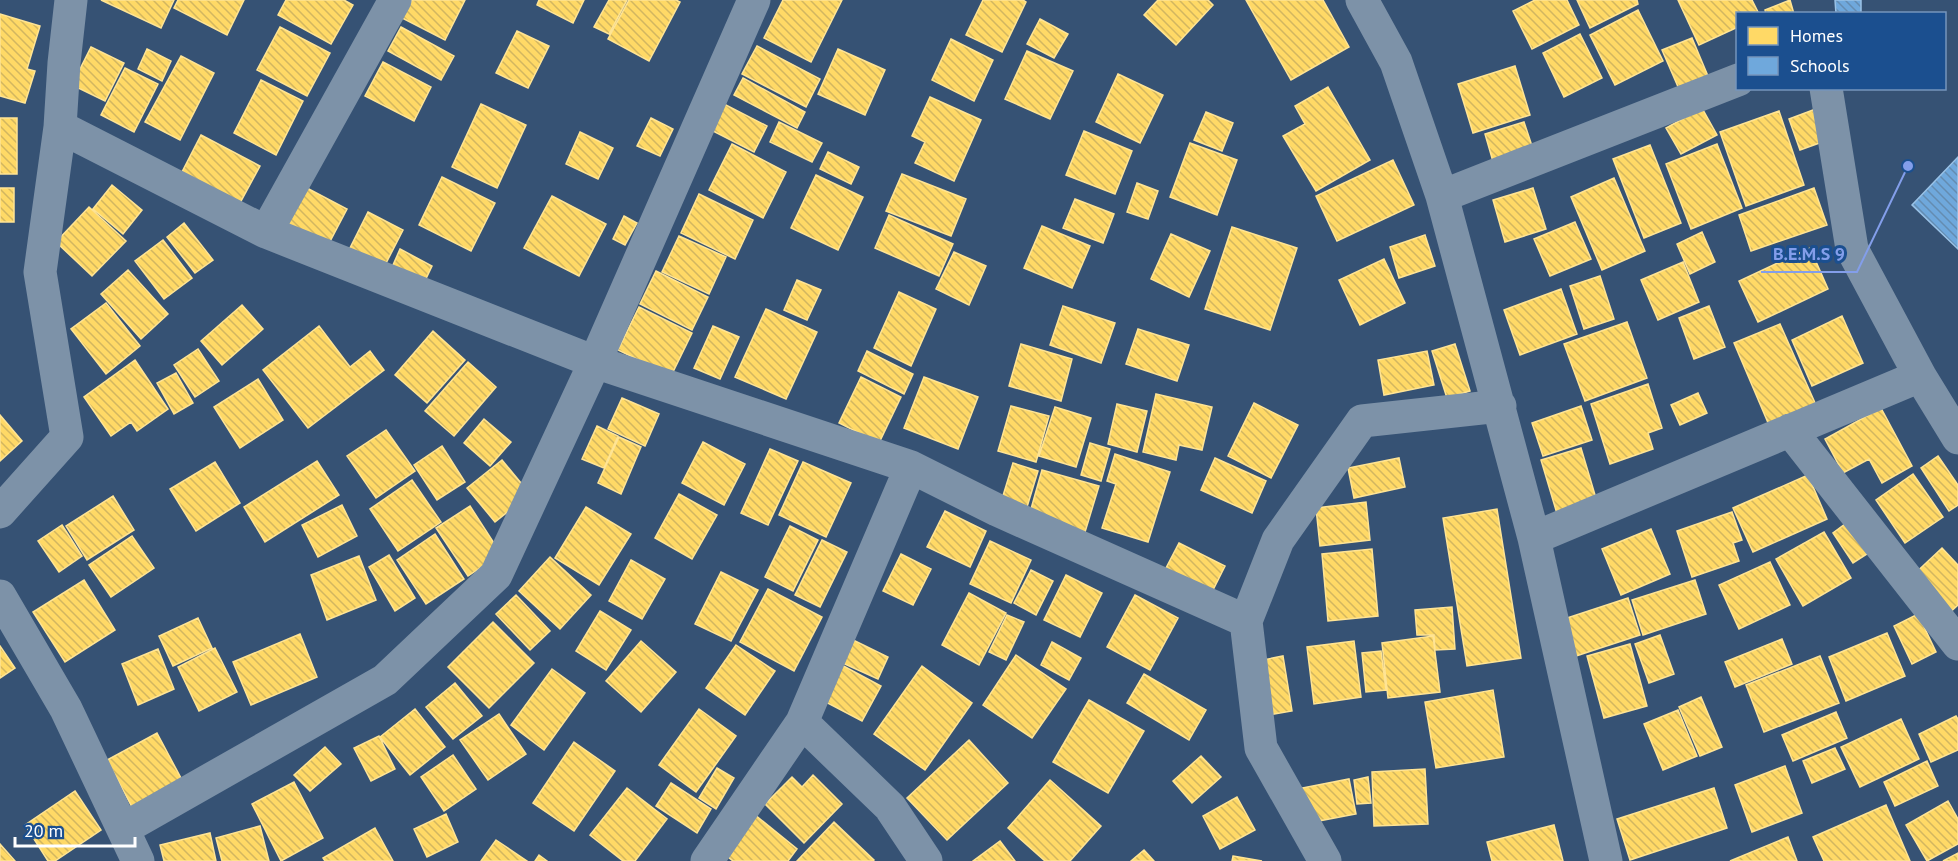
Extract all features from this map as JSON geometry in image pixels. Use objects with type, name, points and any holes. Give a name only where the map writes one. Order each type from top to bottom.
[{"type":"street","points":[[0,512],[67,437],[40,272],[60,127],[71,0]]},
{"type":"street","points":[[266,232],[395,0]]},
{"type":"street","points":[[123,830],[385,680],[496,575],[595,362],[754,0]]},
{"type":"street","points":[[1362,0],[1396,62],[1442,196],[1534,538],[1606,861]]},
{"type":"street","points":[[1442,196],[1736,80]]},
{"type":"street","points":[[1826,90],[1852,249],[1920,376],[1958,438]]},
{"type":"street","points":[[60,127],[266,232],[595,362],[911,467],[997,510],[1246,621]]},
{"type":"street","points":[[1534,538],[1920,376]]},
{"type":"street","points":[[1325,861],[1261,748],[1246,621],[1278,540],[1362,421],[1500,406]]},
{"type":"street","points":[[1790,430],[1958,644]]},
{"type":"street","points":[[707,861],[802,722],[911,467]]},
{"type":"street","points":[[0,596],[66,709],[138,861]]},
{"type":"street","points":[[802,722],[890,807],[926,861]]},
{"type":"building: Homes","points":[[101,0],[174,0],[161,28]]},
{"type":"building: Homes","points":[[178,0],[244,0],[227,35],[174,8]]},
{"type":"building: Homes","points":[[286,0],[344,0],[353,5],[331,44],[278,15]]},
{"type":"building: Homes","points":[[412,0],[465,0],[445,40],[402,18]]},
{"type":"building: Homes","points":[[539,0],[584,0],[573,23],[537,5]]},
{"type":"building: Homes","points":[[609,0],[627,0],[609,34],[594,27]]},
{"type":"building: Homes","points":[[629,0],[676,0],[680,2],[649,61],[608,39]]},
{"type":"building: Homes","points":[[783,0],[842,0],[811,62],[764,38]]},
{"type":"building: Homes","points":[[983,0],[1023,0],[1026,2],[1002,52],[966,35]]},
{"type":"building: Homes","points":[[1158,0],[1208,0],[1213,5],[1176,45],[1144,15]]},
{"type":"building: Homes","points":[[1246,0],[1323,0],[1349,47],[1291,80]]},
{"type":"building: Homes","points":[[1535,0],[1567,0],[1579,25],[1532,49],[1513,11]]},
{"type":"building: Homes","points":[[1577,0],[1637,0],[1638,4],[1590,28]]},
{"type":"building: Homes","points":[[1678,0],[1752,0],[1758,12],[1736,12],[1736,28],[1699,45]]},
{"type":"building: Homes","points":[[1790,0],[1793,12],[1766,12],[1765,10]]},
{"type":"building: Homes","points":[[1638,10],[1663,61],[1615,85],[1590,35]]},
{"type":"building: Homes","points":[[0,14],[40,26],[27,69],[35,71],[25,103],[0,96]]},
{"type":"building: Homes","points":[[1040,19],[1068,34],[1054,58],[1027,44]]},
{"type":"building: Homes","points":[[280,27],[330,53],[307,96],[257,70]]},
{"type":"building: Homes","points":[[401,27],[454,56],[441,80],[388,51]]},
{"type":"building: Homes","points":[[517,31],[549,46],[528,88],[496,73]]},
{"type":"building: Homes","points":[[1580,34],[1602,78],[1564,97],[1543,53]]},
{"type":"building: Homes","points":[[1692,38],[1708,76],[1679,89],[1662,50]]},
{"type":"building: Homes","points":[[951,39],[993,60],[974,101],[932,80]]},
{"type":"building: Homes","points":[[757,46],[820,79],[806,107],[742,74]]},
{"type":"building: Homes","points":[[91,47],[124,63],[105,101],[72,85]]},
{"type":"building: Homes","points":[[147,49],[171,61],[162,81],[138,69]]},
{"type":"building: Homes","points":[[838,49],[885,70],[865,115],[818,94]]},
{"type":"building: Homes","points":[[1027,51],[1073,71],[1050,119],[1005,99]]},
{"type":"building: Homes","points":[[181,56],[214,73],[180,140],[145,122]]},
{"type":"building: Homes","points":[[383,62],[431,87],[414,121],[365,96]]},
{"type":"building: Homes","points":[[1515,66],[1530,115],[1473,133],[1458,84]]},
{"type":"building: Homes","points":[[125,68],[158,84],[134,132],[101,115]]},
{"type":"building: Homes","points":[[1118,74],[1163,95],[1140,143],[1096,122]]},
{"type":"building: Homes","points":[[743,78],[805,112],[797,128],[734,95]]},
{"type":"building: Homes","points":[[261,80],[303,101],[276,155],[234,133]]},
{"type":"building: Homes","points":[[1328,87],[1370,160],[1316,191],[1283,136],[1305,124],[1295,106]]},
{"type":"building: Homes","points":[[930,97],[981,120],[954,181],[915,163],[925,142],[912,136]]},
{"type":"building: Homes","points":[[720,102],[767,126],[754,152],[707,128]]},
{"type":"building: Homes","points":[[481,104],[526,125],[497,188],[452,167]]},
{"type":"building: Homes","points":[[1702,108],[1717,135],[1681,154],[1666,128]]},
{"type":"building: Homes","points":[[1813,110],[1825,141],[1800,150],[1789,119]]},
{"type":"building: Homes","points":[[1779,111],[1804,185],[1746,206],[1720,132]]},
{"type":"building: Homes","points":[[1206,112],[1233,123],[1222,151],[1194,140]]},
{"type":"building: Homes","points":[[0,118],[17,118],[17,174],[0,174]]},
{"type":"building: Homes","points":[[651,118],[673,129],[660,156],[637,146]]},
{"type":"building: Homes","points":[[779,122],[822,143],[812,162],[770,142]]},
{"type":"building: Homes","points":[[1524,122],[1534,152],[1494,165],[1485,134]]},
{"type":"building: Homes","points":[[1084,131],[1132,151],[1115,194],[1066,175]]},
{"type":"building: Homes","points":[[580,132],[613,148],[598,179],[566,164]]},
{"type":"building: Homes","points":[[201,135],[260,166],[240,203],[182,172]]},
{"type":"building: Homes","points":[[1190,143],[1237,160],[1217,215],[1170,197]]},
{"type":"building: Homes","points":[[732,144],[786,172],[763,218],[709,190]]},
{"type":"building: Homes","points":[[1717,144],[1742,208],[1691,229],[1666,164]]},
{"type":"building: Homes","points":[[1650,145],[1681,223],[1644,238],[1613,159]]},
{"type":"building: Homes","points":[[828,152],[859,167],[851,184],[820,169]]},
{"type":"building: Homes","points":[[1393,160],[1414,205],[1337,241],[1316,196]]},
{"type":"building: Homes","points":[[902,174],[966,199],[951,236],[886,211]]},
{"type":"building: Homes","points":[[816,175],[863,197],[838,250],[791,228]]},
{"type":"building: Homes","points":[[442,177],[495,203],[471,251],[419,225]]},
{"type":"building: Homes","points":[[1614,178],[1645,251],[1602,270],[1571,197]]},
{"type":"building: Homes","points":[[1137,183],[1158,191],[1148,219],[1127,212]]},
{"type":"building: Homes","points":[[112,185],[142,210],[123,234],[93,209]]},
{"type":"building: Homes","points":[[305,187],[347,209],[326,249],[284,227]]},
{"type":"building: Homes","points":[[0,188],[14,188],[14,222],[0,222]]},
{"type":"building: Homes","points":[[1533,188],[1546,229],[1505,242],[1493,200]]},
{"type":"building: Homes","points":[[1814,188],[1827,225],[1751,251],[1739,215]]},
{"type":"building: Homes","points":[[699,194],[753,220],[735,259],[681,233]]},
{"type":"building: Homes","points":[[552,196],[606,224],[579,276],[524,248]]},
{"type":"building: Homes","points":[[1075,199],[1114,214],[1103,243],[1063,228]]},
{"type":"building: Homes","points":[[89,207],[126,241],[92,276],[56,242]]},
{"type":"building: Homes","points":[[368,212],[403,230],[382,271],[347,254]]},
{"type":"building: Homes","points":[[889,215],[953,244],[939,276],[875,248]]},
{"type":"building: Homes","points":[[624,216],[637,223],[625,245],[613,239]]},
{"type":"building: Homes","points":[[1575,222],[1591,259],[1550,276],[1534,239]]},
{"type":"building: Homes","points":[[184,223],[213,260],[195,273],[167,237]]},
{"type":"building: Homes","points":[[1042,226],[1090,246],[1072,288],[1024,268]]},
{"type":"building: Homes","points":[[1232,227],[1297,248],[1270,330],[1205,309]]},
{"type":"building: Homes","points":[[1702,232],[1715,262],[1690,274],[1677,244]]},
{"type":"building: Homes","points":[[1171,234],[1210,251],[1189,297],[1151,279]]},
{"type":"building: Homes","points":[[1425,235],[1435,266],[1399,278],[1390,247]]},
{"type":"building: Homes","points":[[679,236],[726,257],[709,294],[662,272]]},
{"type":"building: Homes","points":[[163,240],[192,278],[164,299],[135,261]]},
{"type":"building: Homes","points":[[1810,248],[1828,289],[1758,322],[1739,281]]},
{"type":"building: Homes","points":[[400,249],[432,266],[422,287],[390,272]]},
{"type":"building: Homes","points":[[954,252],[986,266],[969,305],[936,289]]},
{"type":"building: Homes","points":[[1384,259],[1405,303],[1360,325],[1339,280]]},
{"type":"building: Homes","points":[[1683,262],[1699,302],[1658,320],[1641,280]]},
{"type":"building: Homes","points":[[128,270],[168,314],[141,339],[101,294]]},
{"type":"building: Homes","points":[[656,271],[708,297],[692,330],[640,304]]},
{"type":"building: Homes","points":[[1600,276],[1614,319],[1584,329],[1570,286]]},
{"type":"building: Homes","points":[[797,280],[821,290],[807,320],[784,310]]},
{"type":"building: Homes","points":[[1561,289],[1577,334],[1520,355],[1504,310]]},
{"type":"building: Homes","points":[[899,292],[936,309],[911,366],[874,348]]},
{"type":"building: Homes","points":[[106,303],[140,346],[106,374],[71,329]]},
{"type":"building: Homes","points":[[242,305],[263,329],[222,365],[201,341]]},
{"type":"building: Homes","points":[[1063,306],[1115,323],[1101,363],[1050,345]]},
{"type":"building: Homes","points":[[1709,306],[1725,347],[1694,359],[1679,318]]},
{"type":"building: Homes","points":[[639,307],[692,333],[671,376],[618,350]]},
{"type":"building: Homes","points":[[766,309],[817,332],[786,399],[735,377]]},
{"type":"building: Homes","points":[[1842,316],[1863,363],[1812,386],[1792,340]]},
{"type":"building: Homes","points":[[1627,322],[1647,378],[1585,401],[1564,344]]},
{"type":"building: Homes","points":[[1780,324],[1816,405],[1769,425],[1734,343]]},
{"type":"building: Homes","points":[[319,326],[350,367],[370,351],[384,370],[308,428],[263,370]]},
{"type":"building: Homes","points":[[713,326],[739,337],[720,379],[694,368]]},
{"type":"building: Homes","points":[[1138,329],[1189,345],[1177,381],[1126,364]]},
{"type":"building: Homes","points":[[433,331],[465,360],[427,403],[395,375]]},
{"type":"building: Homes","points":[[1021,344],[1072,359],[1061,401],[1009,386]]},
{"type":"building: Homes","points":[[1455,344],[1470,391],[1447,398],[1432,351]]},
{"type":"building: Homes","points":[[198,349],[219,381],[195,397],[174,365]]},
{"type":"building: Homes","points":[[867,351],[913,374],[904,394],[858,371]]},
{"type":"building: Homes","points":[[1427,351],[1434,385],[1384,395],[1378,360]]},
{"type":"building: Homes","points":[[135,360],[168,409],[137,431],[131,422],[111,436],[84,397]]},
{"type":"building: Homes","points":[[468,362],[496,387],[454,436],[425,411]]},
{"type":"building: Homes","points":[[176,373],[193,403],[174,414],[157,383]]},
{"type":"building: Homes","points":[[861,377],[901,397],[879,443],[839,423]]},
{"type":"building: Homes","points":[[924,377],[978,397],[958,449],[904,428]]},
{"type":"building: Homes","points":[[258,379],[283,420],[240,448],[214,407]]},
{"type":"building: Homes","points":[[1648,384],[1662,428],[1648,433],[1653,449],[1610,464],[1591,404]]},
{"type":"building: Homes","points":[[1698,393],[1707,413],[1680,425],[1671,405]]},
{"type":"building: Homes","points":[[1156,394],[1212,407],[1202,450],[1179,445],[1176,460],[1143,452]]},
{"type":"building: Homes","points":[[622,398],[659,414],[645,446],[608,429]]},
{"type":"building: Homes","points":[[1254,403],[1298,425],[1271,478],[1228,456]]},
{"type":"building: Homes","points":[[1117,404],[1147,411],[1137,452],[1108,444]]},
{"type":"building: Homes","points":[[1011,406],[1049,416],[1036,462],[998,451]]},
{"type":"building: Homes","points":[[1581,406],[1592,440],[1543,456],[1532,423]]},
{"type":"building: Homes","points":[[1055,407],[1091,418],[1076,467],[1039,456]]},
{"type":"building: Homes","points":[[1881,408],[1912,466],[1882,483],[1869,459],[1843,473],[1825,439]]},
{"type":"building: Homes","points":[[0,415],[22,441],[0,461]]},
{"type":"building: Homes","points":[[484,419],[511,442],[490,466],[464,443]]},
{"type":"building: Homes","points":[[597,426],[618,436],[604,468],[582,459]]},
{"type":"building: Homes","points":[[386,430],[415,471],[376,498],[347,456]]},
{"type":"building: Homes","points":[[619,437],[641,447],[621,494],[598,483]]},
{"type":"building: Homes","points":[[703,442],[745,464],[724,505],[682,483]]},
{"type":"building: Homes","points":[[1090,443],[1110,449],[1101,481],[1081,475]]},
{"type":"building: Homes","points":[[442,446],[465,482],[437,500],[414,465]]},
{"type":"building: Homes","points":[[1581,448],[1598,505],[1558,517],[1541,460]]},
{"type":"building: Homes","points":[[770,449],[798,461],[768,525],[741,513]]},
{"type":"building: Homes","points":[[1115,454],[1170,472],[1148,542],[1102,528],[1116,484],[1107,481]]},
{"type":"building: Homes","points":[[1938,456],[1958,485],[1958,505],[1949,511],[1921,468]]},
{"type":"building: Homes","points":[[1215,458],[1266,481],[1252,513],[1201,490]]},
{"type":"building: Homes","points":[[1399,458],[1405,487],[1354,498],[1348,468]]},
{"type":"building: Homes","points":[[502,460],[530,494],[495,522],[467,488]]},
{"type":"building: Homes","points":[[317,461],[339,495],[265,542],[244,507]]},
{"type":"building: Homes","points":[[215,462],[240,503],[196,531],[170,489]]},
{"type":"building: Homes","points":[[803,462],[851,483],[826,537],[779,515]]},
{"type":"building: Homes","points":[[1013,463],[1038,471],[1027,507],[1002,499]]},
{"type":"building: Homes","points":[[1042,470],[1099,486],[1085,532],[1029,516]]},
{"type":"building: Homes","points":[[1913,474],[1943,517],[1905,543],[1876,500]]},
{"type":"building: Homes","points":[[1808,475],[1827,519],[1753,552],[1733,508]]},
{"type":"building: Homes","points":[[412,480],[441,522],[398,551],[370,509]]},
{"type":"building: Homes","points":[[679,494],[717,515],[692,559],[655,538]]},
{"type":"building: Homes","points":[[113,496],[134,530],[87,560],[66,526]]},
{"type":"building: Homes","points":[[1366,502],[1370,540],[1320,546],[1316,508]]},
{"type":"building: Homes","points":[[342,505],[357,536],[318,557],[302,525]]},
{"type":"building: Homes","points":[[470,506],[501,554],[468,576],[436,528]]},
{"type":"building: Homes","points":[[586,507],[631,534],[599,585],[555,558]]},
{"type":"building: Homes","points":[[1497,509],[1521,658],[1467,666],[1443,518]]},
{"type":"building: Homes","points":[[945,511],[986,531],[970,567],[927,547]]},
{"type":"building: Homes","points":[[1732,512],[1742,540],[1733,543],[1739,561],[1692,577],[1677,531]]},
{"type":"building: Homes","points":[[1849,521],[1870,552],[1853,563],[1833,533]]},
{"type":"building: Homes","points":[[62,525],[82,556],[59,572],[38,541]]},
{"type":"building: Homes","points":[[790,526],[818,540],[793,591],[765,577]]},
{"type":"building: Homes","points":[[1651,529],[1670,574],[1621,595],[1602,549]]},
{"type":"building: Homes","points":[[1824,532],[1851,578],[1803,606],[1776,559]]},
{"type":"building: Homes","points":[[435,534],[464,579],[426,604],[397,560]]},
{"type":"building: Homes","points":[[132,536],[154,568],[111,597],[89,565]]},
{"type":"building: Homes","points":[[822,540],[847,552],[820,607],[795,595]]},
{"type":"building: Homes","points":[[990,541],[1031,560],[1011,603],[970,584]]},
{"type":"building: Homes","points":[[1179,543],[1225,566],[1211,594],[1165,570]]},
{"type":"building: Homes","points":[[1942,548],[1958,565],[1958,605],[1945,617],[1909,579]]},
{"type":"building: Homes","points":[[1372,549],[1378,616],[1328,621],[1322,554]]},
{"type":"building: Homes","points":[[901,554],[931,569],[913,605],[883,591]]},
{"type":"building: Homes","points":[[389,555],[415,598],[395,611],[369,567]]},
{"type":"building: Homes","points":[[359,556],[376,600],[327,620],[311,575]]},
{"type":"building: Homes","points":[[550,557],[591,595],[560,629],[519,591]]},
{"type":"building: Homes","points":[[631,560],[665,579],[642,619],[609,601]]},
{"type":"building: Homes","points":[[1770,562],[1790,605],[1739,629],[1719,585]]},
{"type":"building: Homes","points":[[1031,570],[1053,581],[1036,615],[1014,603]]},
{"type":"building: Homes","points":[[721,572],[758,590],[731,641],[695,624]]},
{"type":"building: Homes","points":[[1066,575],[1102,593],[1080,637],[1044,620]]},
{"type":"building: Homes","points":[[84,580],[115,630],[65,662],[33,612]]},
{"type":"building: Homes","points":[[1695,580],[1706,614],[1643,635],[1632,600]]},
{"type":"building: Homes","points":[[768,589],[822,617],[794,671],[740,642]]},
{"type":"building: Homes","points":[[969,593],[1006,613],[979,665],[942,645]]},
{"type":"building: Homes","points":[[516,595],[550,631],[530,650],[496,614]]},
{"type":"building: Homes","points":[[1135,595],[1178,618],[1150,670],[1107,647]]},
{"type":"building: Homes","points":[[1628,598],[1640,635],[1573,657],[1561,620]]},
{"type":"building: Homes","points":[[1452,607],[1455,649],[1435,650],[1434,635],[1417,635],[1415,610]]},
{"type":"building: Homes","points":[[600,611],[631,630],[606,670],[576,651]]},
{"type":"building: Homes","points":[[1918,614],[1936,652],[1912,664],[1894,626]]},
{"type":"building: Homes","points":[[1007,615],[1024,622],[1006,660],[989,652]]},
{"type":"building: Homes","points":[[198,618],[212,648],[173,666],[159,636]]},
{"type":"building: Homes","points":[[493,622],[534,663],[489,708],[448,667]]},
{"type":"building: Homes","points":[[1887,633],[1905,676],[1846,701],[1829,657]]},
{"type":"building: Homes","points":[[300,634],[317,677],[251,705],[233,662]]},
{"type":"building: Homes","points":[[1660,635],[1674,674],[1649,683],[1635,644]]},
{"type":"building: Homes","points":[[1433,636],[1440,692],[1388,698],[1382,643]]},
{"type":"building: Homes","points":[[851,639],[888,657],[878,679],[840,662]]},
{"type":"building: Homes","points":[[1782,639],[1792,664],[1735,687],[1725,662]]},
{"type":"building: Homes","points":[[641,641],[676,672],[641,712],[606,681]]},
{"type":"building: Homes","points":[[1354,641],[1361,697],[1314,704],[1307,647]]},
{"type":"building: Homes","points":[[1052,642],[1081,658],[1069,680],[1041,665]]},
{"type":"building: Homes","points":[[1630,644],[1647,706],[1604,718],[1587,656]]},
{"type":"building: Homes","points":[[736,645],[775,671],[745,715],[706,688]]},
{"type":"building: Homes","points":[[0,646],[15,668],[0,678]]},
{"type":"building: Homes","points":[[215,648],[237,692],[199,711],[178,667]]},
{"type":"building: Homes","points":[[158,649],[174,689],[138,705],[122,664]]},
{"type":"building: Homes","points":[[1381,651],[1386,690],[1366,692],[1362,653]]},
{"type":"building: Homes","points":[[1016,655],[1066,689],[1032,738],[983,705]]},
{"type":"building: Homes","points":[[1283,656],[1292,711],[1263,716],[1253,662]]},
{"type":"building: Homes","points":[[1820,656],[1839,703],[1764,732],[1746,685]]},
{"type":"building: Homes","points":[[836,662],[881,686],[862,721],[818,698]]},
{"type":"building: Homes","points":[[922,666],[972,703],[925,770],[874,734]]},
{"type":"building: Homes","points":[[552,669],[585,693],[544,750],[511,725]]},
{"type":"building: Homes","points":[[1144,674],[1206,710],[1189,740],[1127,703]]},
{"type":"building: Homes","points":[[455,683],[482,716],[453,739],[426,707]]},
{"type":"building: Homes","points":[[1493,690],[1504,757],[1436,768],[1425,702]]},
{"type":"building: Homes","points":[[1701,697],[1722,747],[1700,756],[1679,707]]},
{"type":"building: Homes","points":[[1089,700],[1144,731],[1108,793],[1053,762]]},
{"type":"building: Homes","points":[[415,709],[445,747],[410,775],[380,737]]},
{"type":"building: Homes","points":[[699,709],[736,736],[696,792],[659,765]]},
{"type":"building: Homes","points":[[1678,710],[1697,756],[1663,770],[1644,724]]},
{"type":"building: Homes","points":[[1836,712],[1847,738],[1793,761],[1782,735]]},
{"type":"building: Homes","points":[[499,714],[526,754],[488,780],[460,740]]},
{"type":"building: Homes","points":[[1956,716],[1958,719],[1958,750],[1931,762],[1919,734]]},
{"type":"building: Homes","points":[[1901,719],[1919,759],[1860,787],[1841,747]]},
{"type":"building: Homes","points":[[157,733],[182,780],[132,807],[107,760]]},
{"type":"building: Homes","points":[[379,736],[395,769],[371,781],[354,748]]},
{"type":"building: Homes","points":[[969,740],[1008,783],[947,840],[907,798]]},
{"type":"building: Homes","points":[[574,742],[615,771],[574,831],[533,803]]},
{"type":"building: Homes","points":[[325,747],[341,764],[310,791],[294,775]]},
{"type":"building: Homes","points":[[1835,748],[1845,769],[1812,783],[1803,761]]},
{"type":"building: Homes","points":[[453,755],[476,789],[444,811],[421,777]]},
{"type":"building: Homes","points":[[1201,756],[1221,777],[1192,803],[1173,781]]},
{"type":"building: Homes","points":[[1927,761],[1938,786],[1895,806],[1884,782]]},
{"type":"building: Homes","points":[[1785,766],[1802,813],[1752,832],[1735,785]]},
{"type":"building: Homes","points":[[717,768],[734,778],[716,809],[699,798]]},
{"type":"building: Homes","points":[[1425,769],[1428,824],[1374,826],[1372,772]]},
{"type":"building: Homes","points":[[813,775],[842,804],[804,843],[765,804],[792,777],[802,787]]},
{"type":"building: Homes","points":[[1368,777],[1371,803],[1357,804],[1354,780]]},
{"type":"building: Homes","points":[[1349,779],[1356,814],[1308,823],[1302,788]]},
{"type":"building: Homes","points":[[1050,780],[1101,826],[1070,861],[1045,861],[1008,828]]},
{"type":"building: Homes","points":[[294,782],[323,838],[281,861],[252,804]]},
{"type":"building: Homes","points":[[671,783],[711,809],[697,833],[656,806]]},
{"type":"building: Homes","points":[[627,788],[667,819],[635,861],[623,861],[590,835]]},
{"type":"building: Homes","points":[[1714,788],[1727,828],[1630,860],[1617,819]]},
{"type":"building: Homes","points":[[75,791],[101,830],[55,861],[48,861],[25,825]]},
{"type":"building: Homes","points":[[1237,797],[1255,830],[1220,849],[1203,816]]},
{"type":"building: Homes","points":[[1948,801],[1958,819],[1958,844],[1927,861],[1906,825]]},
{"type":"building: Homes","points":[[1886,805],[1910,861],[1824,861],[1813,837]]},
{"type":"building: Homes","points":[[446,814],[458,842],[427,857],[414,829]]},
{"type":"building: Homes","points":[[754,814],[797,849],[788,861],[733,861],[723,853]]},
{"type":"building: Homes","points":[[834,822],[874,860],[797,861]]},
{"type":"building: Homes","points":[[1554,825],[1563,861],[1492,861],[1487,842]]},
{"type":"building: Homes","points":[[260,826],[269,861],[222,861],[216,838]]},
{"type":"building: Homes","points":[[375,828],[393,861],[325,861],[323,858]]},
{"type":"building: Homes","points":[[210,833],[216,861],[164,861],[160,845]]},
{"type":"building: Homes","points":[[1788,837],[1797,861],[1730,861]]},
{"type":"building: Homes","points":[[496,840],[527,861],[481,861]]},
{"type":"building: Homes","points":[[1000,841],[1015,861],[973,861]]},
{"type":"building: Homes","points":[[0,844],[15,861],[0,861]]},
{"type":"building: Homes","points":[[1144,850],[1154,861],[1131,861]]},
{"type":"building: Homes","points":[[1958,853],[1958,861],[1943,861]]},
{"type":"building: Homes","points":[[539,855],[547,861],[535,861]]},
{"type":"building: Homes","points":[[1233,856],[1262,861],[1232,861]]},
{"type":"building: Schools","points":[[1835,0],[1861,0],[1861,12],[1836,12]]},
{"type":"building: Schools","points":[[1958,157],[1958,249],[1912,205]]},
{"type":"place","name":"B.E.M.S 9","points":[[1908,166]]}]
